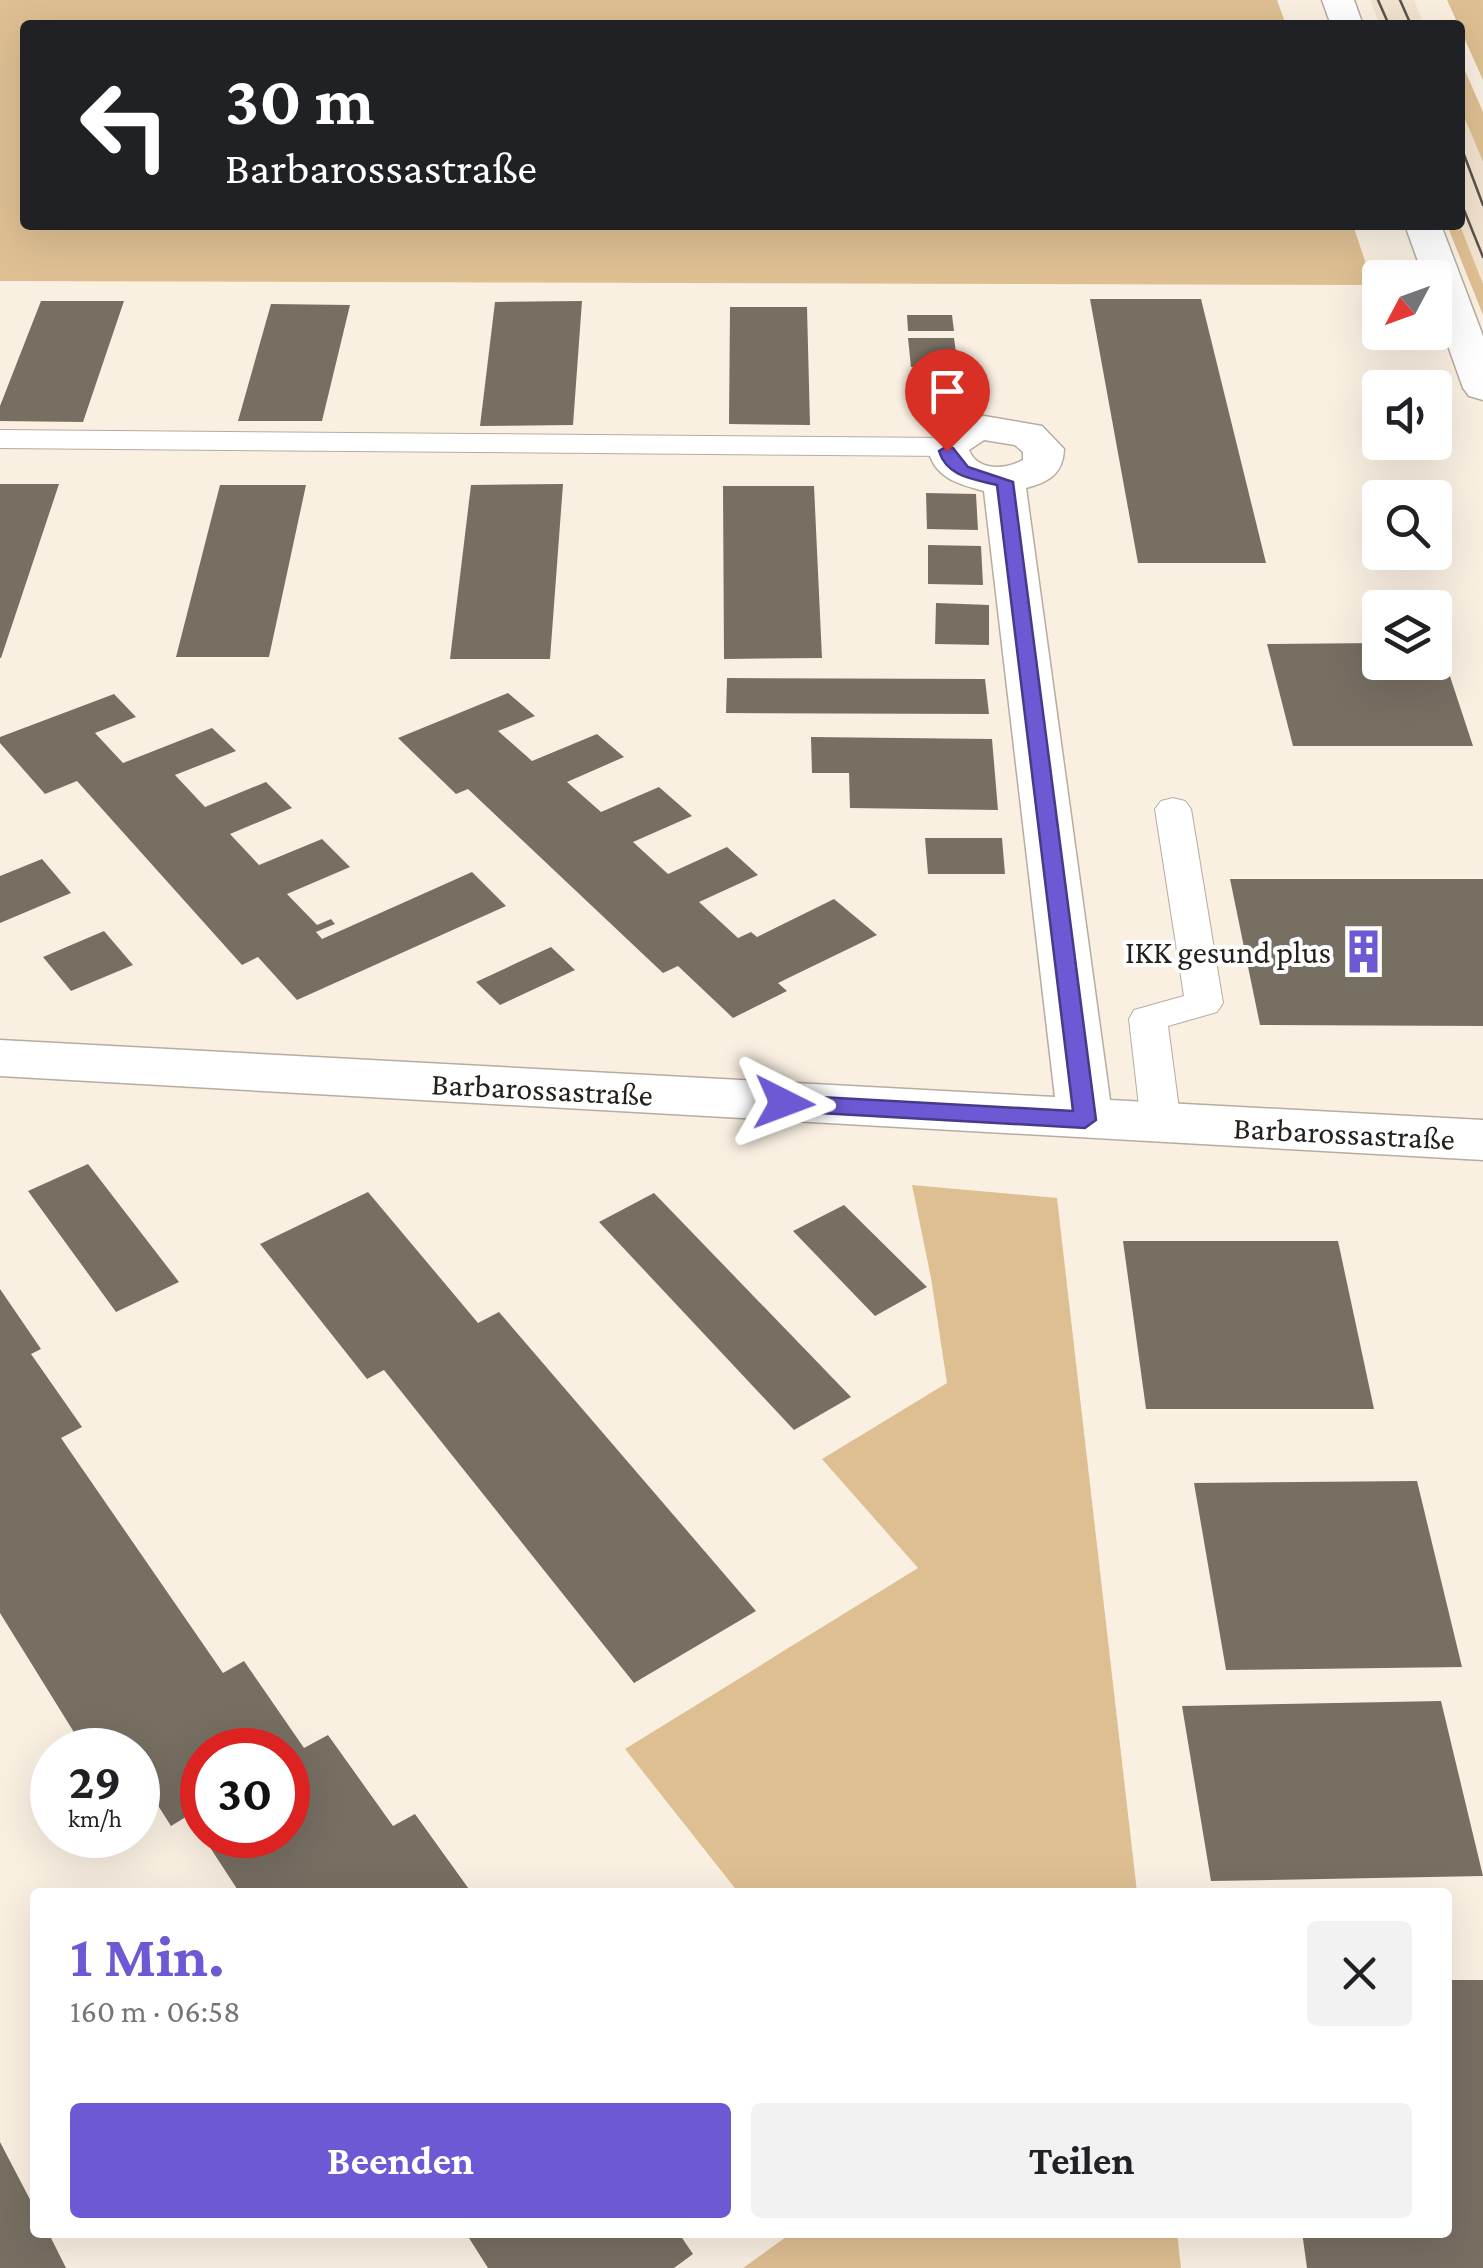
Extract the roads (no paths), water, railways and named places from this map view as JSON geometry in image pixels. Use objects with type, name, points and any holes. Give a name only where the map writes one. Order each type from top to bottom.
[{"type":"street","points":[[1425,230],[1483,388]]},
{"type":"street","points":[[948,447],[950,461],[962,471],[1004,480],[1085,1120]]},
{"type":"street","name":"Barbarossastraße","points":[[0,1058],[1483,1140]]},
{"type":"lane","points":[[0,440],[948,447]]},
{"type":"lane","points":[[1161,1124],[1148,1019],[1204,1003],[1173,809]]},
{"type":"tram line","points":[[1378,0],[1387,20]]},
{"type":"tram line","points":[[1400,0],[1409,20]]},
{"type":"tram line","points":[[1465,157],[1483,205]]},
{"type":"tram line","points":[[1465,212],[1483,257]]},
{"type":"place","name":"IKK gesund plus","points":[[1364,952]]}]
